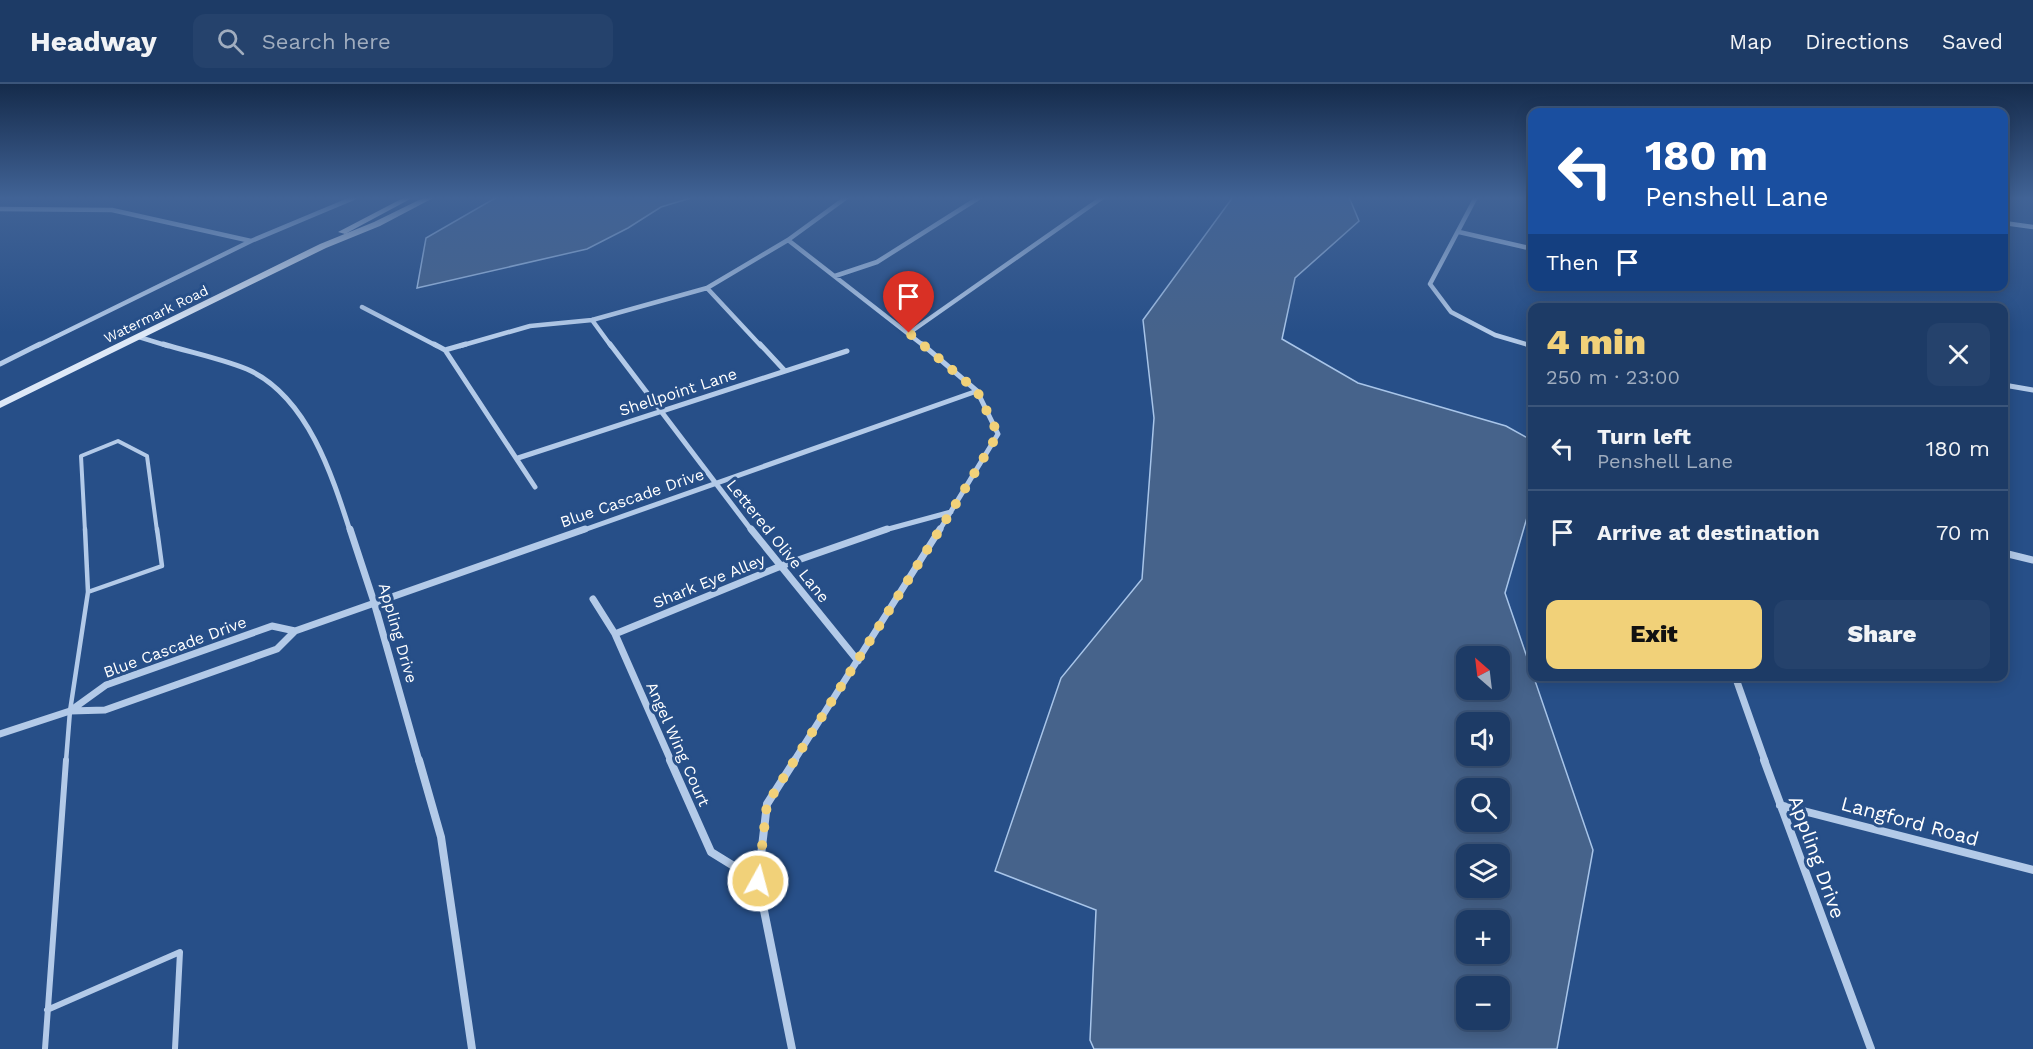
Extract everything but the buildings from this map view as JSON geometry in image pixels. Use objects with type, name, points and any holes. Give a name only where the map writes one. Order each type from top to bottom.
[{"type":"street","points":[[0,364],[249,242]]},
{"type":"street","name":"Watermark Road","points":[[323,246],[329,242]]},
{"type":"street","name":"Watermark Road","points":[[0,405],[333,242]]},
{"type":"street","points":[[445,350],[530,326],[592,320],[707,288],[785,242]]},
{"type":"street","points":[[791,242],[909,333],[977,391],[998,434],[767,804],[758,881],[792,1049]]},
{"type":"street","points":[[835,276],[878,262],[906,242]]},
{"type":"street","points":[[909,333],[1039,242]]},
{"type":"street","points":[[1453,242],[1430,284],[1450,312],[1495,334],[1528,344]]},
{"type":"street","points":[[1503,242],[1528,248]]},
{"type":"street","points":[[707,288],[785,370]]},
{"type":"street","points":[[362,308],[445,350],[535,487]]},
{"type":"street","name":"Lettered Olive Lane","points":[[592,320],[714,483],[858,661]]},
{"type":"street","name":"Appling Drive","points":[[139,337],[251,371],[288,398],[328,464],[374,602],[441,837],[472,1049]]},
{"type":"street","name":"Shellpoint Lane","points":[[518,458],[847,351]]},
{"type":"street","points":[[2008,386],[2033,390]]},
{"type":"street","name":"Blue Cascade Drive","points":[[0,734],[70,711],[105,710],[277,649],[295,631],[374,602],[977,391]]},
{"type":"street","name":"Shark Eye Alley","points":[[615,634],[782,566],[868,534],[951,512]]},
{"type":"street","points":[[2008,555],[2033,560]]},
{"type":"street","name":"Angel Wing Court","points":[[592,599],[615,634],[711,852],[758,881]]},
{"type":"street","name":"Blue Cascade Drive","points":[[70,711],[106,685],[272,626],[295,631]]},
{"type":"street","name":"Appling Drive","points":[[1737,681],[1779,804],[1871,1049]]},
{"type":"street","name":"Langford Road","points":[[1779,804],[2033,870]]},
{"type":"lane","points":[[45,1049],[70,711],[88,592],[81,456],[118,441],[147,456],[162,566],[88,592]]},
{"type":"lane","points":[[47,1010],[180,952],[175,1049]]},
{"type":"water","points":[[425,242],[601,242],[587,249],[417,288]]},
{"type":"water","points":[[1200,242],[1335,242],[1295,278],[1282,339],[1358,383],[1506,426],[1528,438],[1528,514],[1505,593],[1528,660],[1528,681],[1535,681],[1593,850],[1557,1049],[1094,1049],[1090,1040],[1096,910],[995,871],[1061,678],[1142,579],[1154,418],[1143,320]]},
{"type":"route","points":[[758,881],[767,804],[998,434],[977,391],[909,333]]}]
